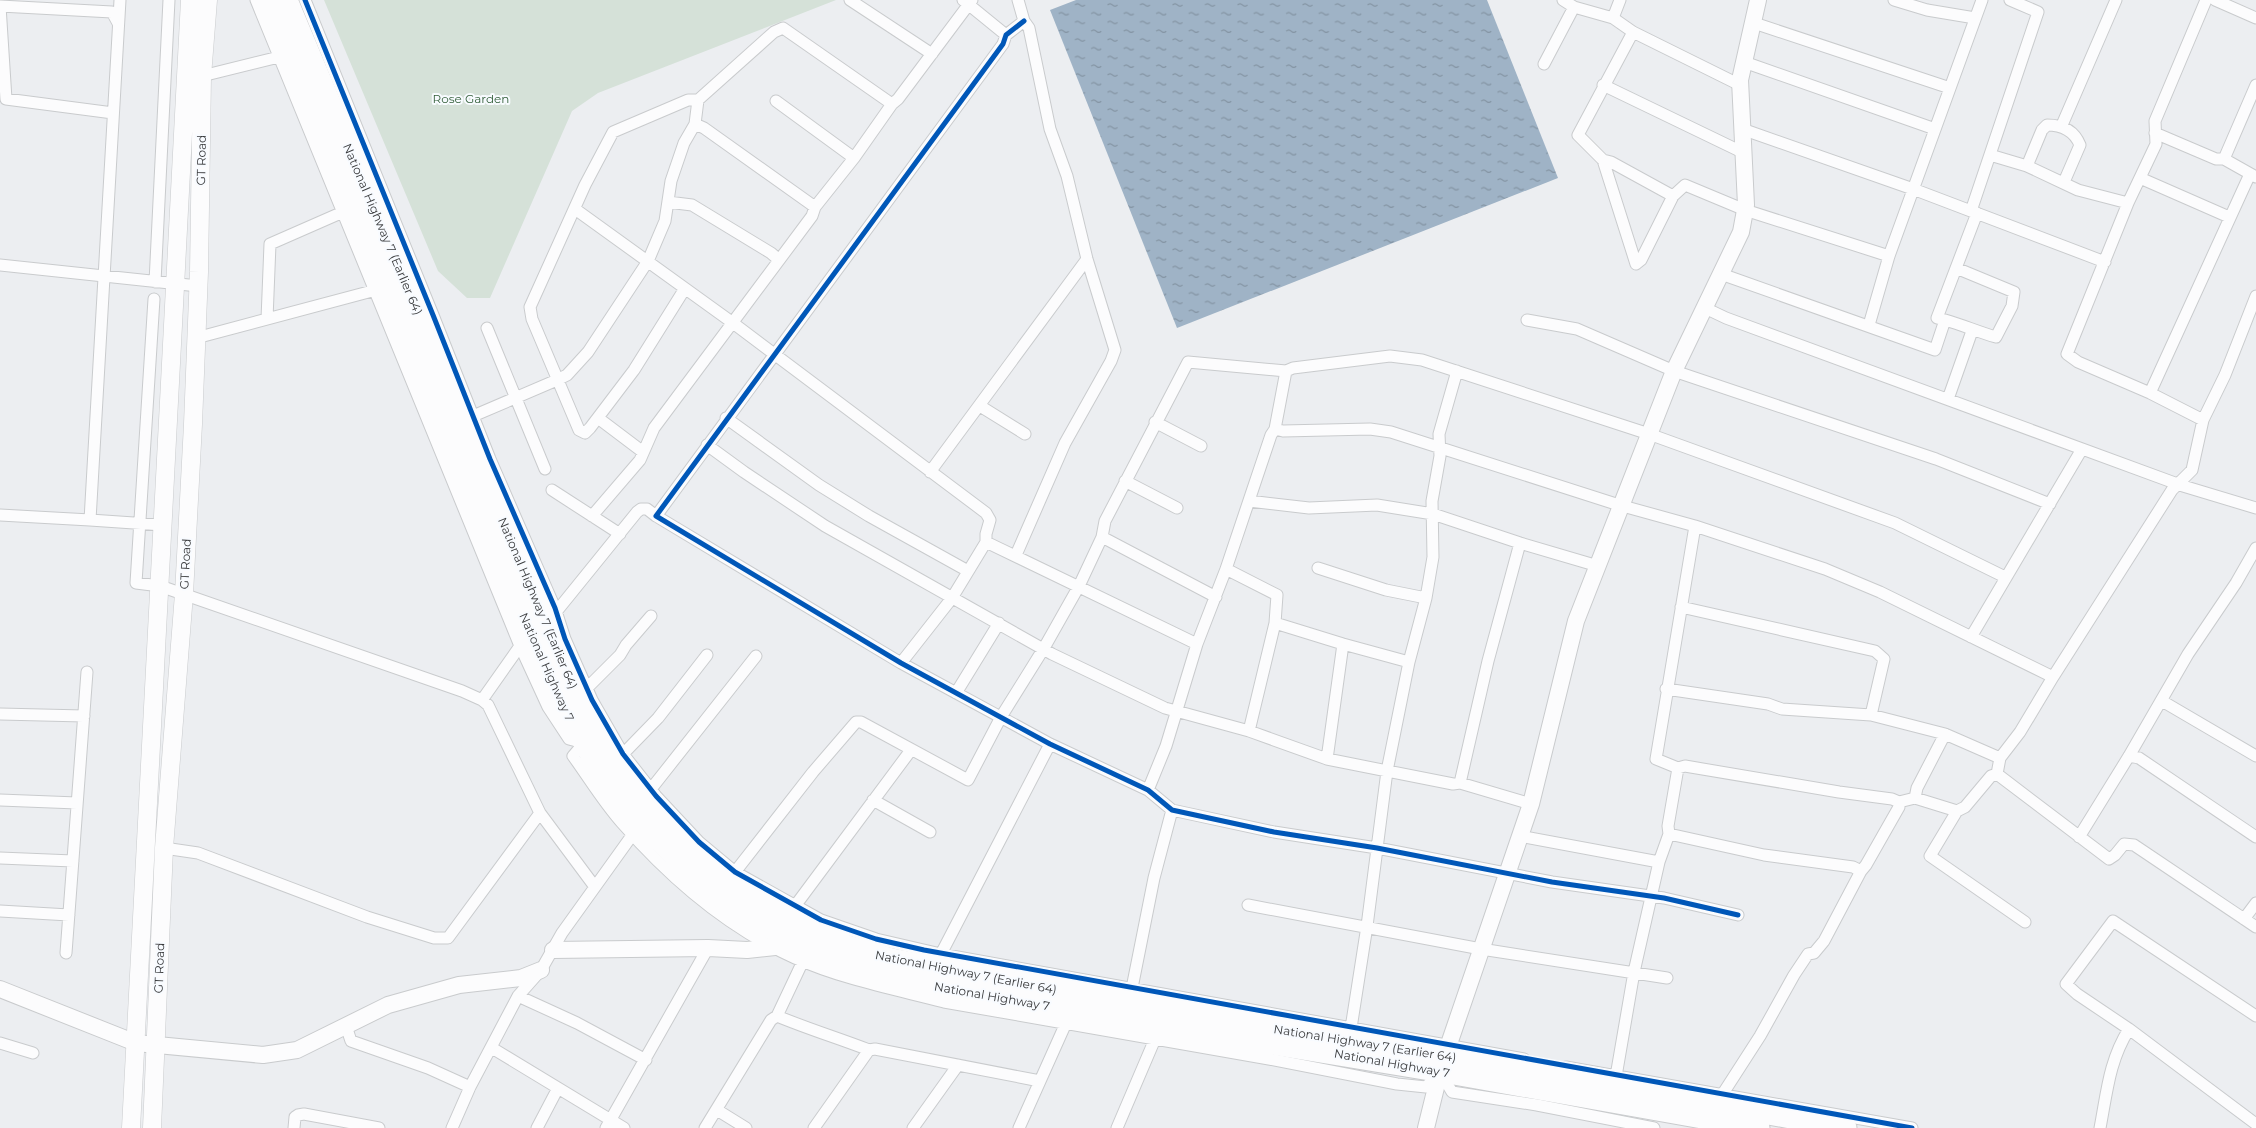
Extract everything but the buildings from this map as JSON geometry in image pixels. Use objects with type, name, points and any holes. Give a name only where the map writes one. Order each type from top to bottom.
[{"type":"highway","name":"National Highway 7 (Earlier 64)","points":[[271,0],[471,490]]},
{"type":"highway","name":"National Highway 7 (Earlier 64)","points":[[287,0],[437,358],[557,654],[599,739],[644,806],[705,865],[751,897],[806,928],[848,946],[892,959],[1230,1021],[1444,1057],[1616,1081],[1846,1128]]},
{"type":"highway","name":"National Highway 7","points":[[471,490],[538,651],[566,711],[600,770],[625,805],[712,892],[757,922],[814,953],[877,974],[998,999],[1444,1057],[1759,1128]]},
{"type":"main road","name":"GT Road","points":[[131,1128],[190,0]]},
{"type":"main road","name":"GT Road","points":[[152,1128],[164,848],[184,594],[198,286],[202,76],[208,0]]},
{"type":"street","points":[[90,520],[120,0]]},
{"type":"street","points":[[156,282],[169,0]]},
{"type":"street","points":[[256,0],[520,646],[548,707],[569,739],[584,744],[573,756],[621,823],[685,886],[739,928],[803,961],[856,979],[927,998],[1397,1084],[1426,1087],[1444,1057]]},
{"type":"street","points":[[304,0],[473,416],[587,688],[623,754],[651,789],[700,842],[736,872],[820,920],[876,939],[940,954],[1351,1028],[1444,1057]]},
{"type":"street","points":[[850,0],[932,54]]},
{"type":"street","points":[[1016,555],[1066,443],[1111,361],[1115,350],[1087,259],[1067,176],[1050,129],[1029,28],[1024,21],[1018,0]]},
{"type":"street","points":[[1563,0],[1574,7],[1613,18],[1633,32],[1740,85]]},
{"type":"street","points":[[1613,18],[1620,0]]},
{"type":"street","points":[[1426,1128],[1444,1057],[1518,836],[1531,804],[1576,622],[1674,371],[1741,232],[1745,210],[1740,85],[1758,0]]},
{"type":"street","points":[[1894,0],[1927,10],[1975,18]]},
{"type":"street","points":[[1869,325],[1889,256],[1982,0]]},
{"type":"street","points":[[1956,268],[2014,292],[2012,306],[1996,337],[1972,331],[1967,326],[1937,318],[1956,268],[1990,155],[2038,12],[2010,0]]},
{"type":"street","points":[[2062,126],[2116,0]]},
{"type":"street","points":[[2203,420],[2150,393],[2078,362],[2067,354],[2128,203],[2156,144],[2156,122],[2206,0]]},
{"type":"street","points":[[2215,0],[2256,18]]},
{"type":"street","points":[[592,516],[640,460],[654,428],[812,216],[815,207],[932,54],[967,2],[1006,35]]},
{"type":"street","points":[[113,114],[6,99],[0,6],[43,4],[112,12],[118,23]]},
{"type":"street","points":[[1544,64],[1574,7]]},
{"type":"street","points":[[656,516],[726,418],[1003,44],[1006,35],[1024,21]]},
{"type":"street","points":[[1754,23],[1950,88]]},
{"type":"street","points":[[473,416],[516,399],[567,375],[588,352],[648,261],[665,221],[671,180],[684,143],[695,124],[698,100],[774,32],[783,28],[892,104]]},
{"type":"street","points":[[1633,32],[1578,135],[1603,160],[1636,264],[1641,260],[1673,196],[1685,185],[1689,185],[1745,210],[1889,256]]},
{"type":"street","points":[[202,76],[280,57]]},
{"type":"street","points":[[1744,62],[1935,129]]},
{"type":"street","points":[[1603,85],[1744,153]]},
{"type":"street","points":[[2224,159],[2256,85]]},
{"type":"street","points":[[684,290],[634,370],[598,418],[584,432],[579,430],[532,319],[530,307],[585,185],[613,132],[688,100],[698,100]]},
{"type":"street","points":[[776,101],[854,158]]},
{"type":"street","points":[[695,124],[704,128],[815,207]]},
{"type":"street","points":[[2027,166],[2042,130],[2047,125],[2062,126],[2077,138],[2080,145],[2064,182]]},
{"type":"street","points":[[1742,129],[1914,189],[2105,262]]},
{"type":"street","points":[[2150,393],[2229,217],[2253,176],[2224,159],[2216,159],[2155,133]]},
{"type":"street","points":[[1990,155],[2027,166],[2033,171],[2064,182],[2078,190],[2128,203]]},
{"type":"street","points":[[1603,160],[1611,162],[1673,196]]},
{"type":"street","points":[[2140,178],[2229,217]]},
{"type":"street","points":[[668,202],[692,205],[771,253],[779,260]]},
{"type":"street","points":[[575,209],[648,261],[684,290],[733,323],[986,513],[990,520],[986,542],[952,598],[900,663]]},
{"type":"street","points":[[267,319],[270,244],[343,212]]},
{"type":"street","points":[[930,472],[1087,259]]},
{"type":"street","points":[[0,265],[198,286]]},
{"type":"street","points":[[1721,274],[1935,350],[1945,320]]},
{"type":"street","points":[[196,338],[376,290]]},
{"type":"street","points":[[1997,774],[2000,758],[2020,732],[2172,490],[2192,470],[2203,420],[2225,375],[2256,296]]},
{"type":"street","points":[[154,299],[136,582],[160,586],[184,594],[462,690],[482,700],[488,705],[540,812],[595,887]]},
{"type":"street","points":[[1705,308],[1726,318],[1949,396],[2180,482]]},
{"type":"street","points":[[1527,320],[1578,329],[1674,371],[1936,459],[2050,504]]},
{"type":"street","points":[[487,328],[545,469]]},
{"type":"street","points":[[1949,396],[1972,331]]},
{"type":"street","points":[[736,872],[813,772],[856,722],[861,722],[968,780],[1000,717],[1044,648],[1079,586],[1102,537],[1105,521],[1188,362],[1286,370],[1390,356],[1422,360],[1649,434],[1895,523],[2005,577]]},
{"type":"street","points":[[1148,790],[1166,746],[1198,644],[1226,569],[1271,435],[1275,429],[1286,370]]},
{"type":"street","points":[[1351,1028],[1367,926],[1387,771],[1409,662],[1426,598],[1433,557],[1432,501],[1440,456],[1438,447],[1439,434],[1457,371]]},
{"type":"street","points":[[1949,396],[2082,449],[2256,507]]},
{"type":"street","points":[[980,406],[1025,434]]},
{"type":"street","points":[[598,418],[643,452]]},
{"type":"street","points":[[726,418],[819,485],[869,516],[968,571]]},
{"type":"street","points":[[1155,422],[1201,446]]},
{"type":"street","points":[[1275,429],[1283,431],[1370,429],[1391,432],[1621,505],[1695,526],[1826,570],[1880,592],[2053,677]]},
{"type":"street","points":[[708,445],[744,472],[825,526],[999,624],[1148,700],[1176,711],[1249,731],[1327,759],[1453,784],[1460,783],[1531,804]]},
{"type":"street","points":[[1972,637],[2005,577],[2082,449]]},
{"type":"street","points":[[1125,481],[1177,508]]},
{"type":"street","points":[[552,490],[620,534]]},
{"type":"street","points":[[1249,501],[1309,508],[1377,505],[1433,514],[1520,543],[1598,566]]},
{"type":"street","points":[[556,612],[641,508],[900,663],[1050,744],[1148,790],[1172,810],[1274,832],[1377,848],[1552,882],[1664,898],[1738,915]]},
{"type":"street","points":[[0,515],[164,525]]},
{"type":"street","points":[[1695,526],[1666,690],[1656,759],[1678,768],[1685,766],[1892,799],[1899,802],[1915,798],[1957,811]]},
{"type":"street","points":[[1102,537],[1216,597]]},
{"type":"street","points":[[986,542],[1198,644]]},
{"type":"street","points":[[1460,783],[1488,661],[1520,543]]},
{"type":"street","points":[[2079,837],[2129,756],[2157,705],[2162,701],[2188,654],[2236,583],[2256,548]]},
{"type":"street","points":[[1318,568],[1386,590],[1426,598]]},
{"type":"street","points":[[1226,569],[1277,595],[1275,623],[1249,731]]},
{"type":"street","points":[[1680,607],[1874,652],[1884,659],[1871,715]]},
{"type":"street","points":[[587,688],[620,655],[626,645],[652,616]]},
{"type":"street","points":[[1275,623],[1409,662]]},
{"type":"street","points":[[956,693],[999,624]]},
{"type":"street","points":[[1327,759],[1343,644]]},
{"type":"street","points":[[482,700],[520,646]]},
{"type":"street","points":[[623,754],[658,718],[708,655]]},
{"type":"street","points":[[651,789],[756,656]]},
{"type":"street","points":[[66,954],[87,672]]},
{"type":"street","points":[[1666,690],[1768,704],[1782,709],[1871,715],[1945,734],[2000,758]]},
{"type":"street","points":[[2162,701],[2256,756]]},
{"type":"street","points":[[0,714],[84,716]]},
{"type":"street","points":[[1915,798],[1917,788],[1945,734]]},
{"type":"street","points":[[940,954],[1050,744]]},
{"type":"street","points":[[795,906],[911,750]]},
{"type":"street","points":[[2129,756],[2139,758],[2256,837]]},
{"type":"street","points":[[1678,768],[1668,826],[1669,834],[1659,862],[1634,972],[1616,1081],[1722,1094],[1912,1128]]},
{"type":"street","points":[[1997,774],[2109,859],[2124,844],[2134,845],[2256,927]]},
{"type":"street","points":[[1997,774],[1991,776],[1965,807],[1957,811],[1930,856],[2025,922]]},
{"type":"street","points":[[0,800],[78,803]]},
{"type":"street","points":[[873,800],[930,832]]},
{"type":"street","points":[[1722,1094],[1760,1036],[1808,954],[1814,953],[1824,941],[1861,871],[1899,807],[1899,802]]},
{"type":"street","points":[[1132,988],[1154,878],[1172,810]]},
{"type":"street","points":[[164,848],[198,853],[367,917],[434,938],[448,938],[540,812]]},
{"type":"street","points":[[452,1128],[470,1087],[518,996],[541,970],[562,932],[633,834]]},
{"type":"street","points":[[1669,834],[1764,855],[1853,868],[1861,871]]},
{"type":"street","points":[[1518,836],[1659,862]]},
{"type":"street","points":[[0,858],[73,861]]},
{"type":"street","points":[[2244,919],[2256,903]]},
{"type":"street","points":[[1248,905],[1481,949],[1667,978]]},
{"type":"street","points":[[0,911],[69,915]]},
{"type":"street","points":[[2256,1016],[2113,921],[2066,984],[2077,994],[2129,1028],[2256,1124]]},
{"type":"street","points":[[553,950],[708,948],[747,950],[775,947]]},
{"type":"street","points":[[608,1124],[708,948]]},
{"type":"street","points":[[705,1128],[771,1020],[777,1016],[803,961]]},
{"type":"street","points":[[0,989],[136,1043],[263,1055],[296,1050],[388,1005],[459,985],[521,978],[541,970]]},
{"type":"street","points":[[518,996],[577,1022],[646,1060]]},
{"type":"street","points":[[777,1016],[819,1034],[829,1035],[869,1050],[875,1049],[1040,1081]]},
{"type":"street","points":[[1020,1128],[1066,1023]]},
{"type":"street","points":[[346,1026],[351,1041],[428,1068],[470,1087]]},
{"type":"street","points":[[2100,1128],[2112,1064],[2118,1047],[2129,1028]]},
{"type":"street","points":[[1117,1128],[1155,1039]]},
{"type":"street","points":[[0,1043],[33,1053]]},
{"type":"street","points":[[492,1048],[558,1088],[608,1124],[624,1128]]},
{"type":"street","points":[[814,1128],[869,1050]]},
{"type":"street","points":[[1444,1057],[1452,1092],[1536,1105],[1654,1128]]},
{"type":"street","points":[[913,1128],[958,1066]]},
{"type":"street","points":[[537,1128],[558,1088]]},
{"type":"street","points":[[717,1110],[746,1128]]},
{"type":"street","points":[[294,1128],[295,1117],[304,1114],[380,1128]]},
{"type":"green space","name":"Rose Garden","points":[[324,0],[836,0],[598,93],[572,111],[490,298],[467,298],[438,271]]},
{"type":"water","points":[[1076,0],[1487,0],[1558,178],[1177,328],[1050,10]]},
{"type":"cycle path","points":[[305,0],[490,459],[555,608],[565,639],[592,700],[623,754],[656,796],[699,842],[735,872],[821,920],[876,939],[924,950],[1912,1128]]},
{"type":"cycle path","points":[[1024,21],[1006,35],[1003,44],[656,516],[901,663],[1050,744],[1148,790],[1172,810],[1274,832],[1377,848],[1552,882],[1664,898],[1738,915]]}]
